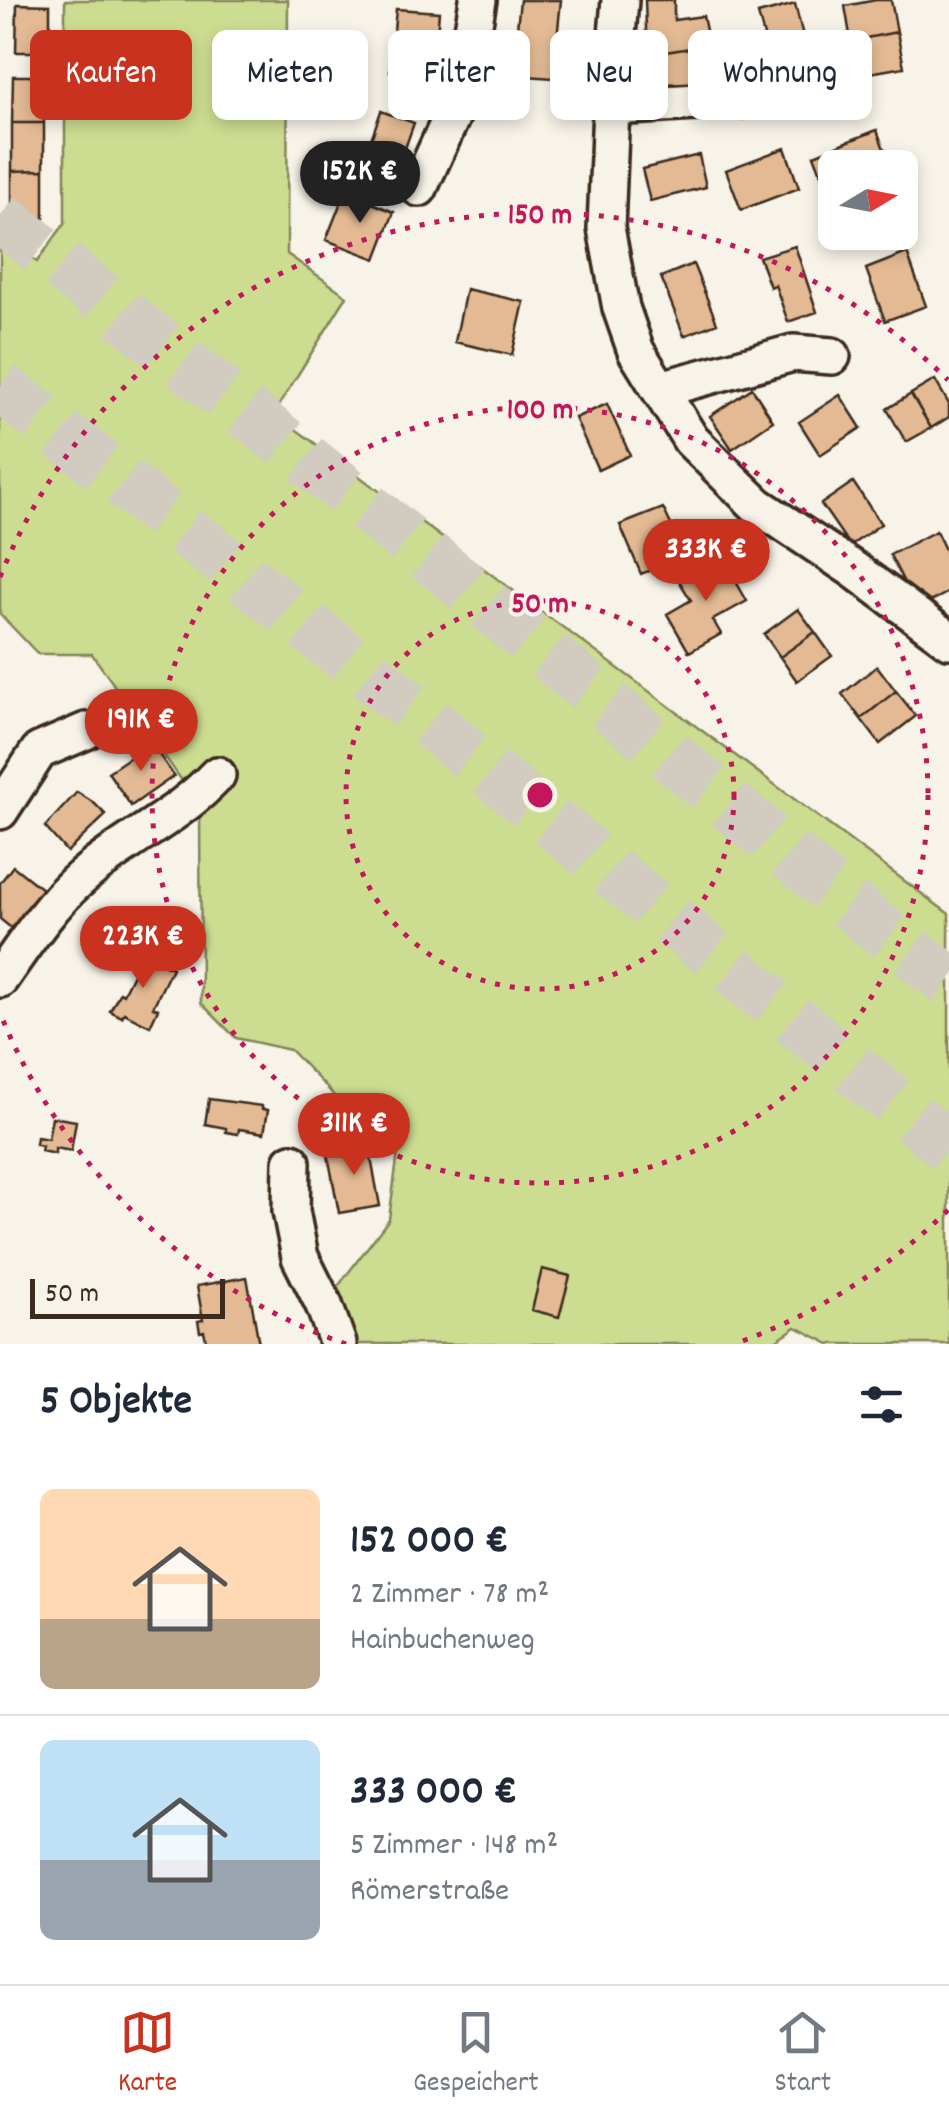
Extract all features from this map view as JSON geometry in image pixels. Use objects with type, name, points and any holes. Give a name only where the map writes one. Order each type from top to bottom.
[{"type":"street","points":[[419,188],[462,94],[478,0]]},
{"type":"street","points":[[617,30],[620,0]]},
{"type":"street","points":[[610,120],[606,228],[621,308],[636,352],[691,440],[757,505],[949,640]]},
{"type":"street","points":[[661,388],[794,353],[832,356]]},
{"type":"street","points":[[0,812],[39,751],[86,731]]},
{"type":"street","points":[[0,979],[33,932],[80,878],[200,793],[217,775]]},
{"type":"street","points":[[292,1162],[291,1211],[300,1257],[338,1344]]},
{"type":"green space","points":[[65,0],[288,0],[288,30],[212,30],[212,120],[288,120],[287,254],[347,296],[274,413],[949,914],[949,1344],[830,1344],[796,1327],[771,1344],[338,1344],[324,1305],[389,1219],[399,1145],[366,1135],[290,1050],[236,1038],[201,1003],[200,806],[92,654],[38,654],[0,614],[0,234],[37,262],[65,223],[65,120],[192,120],[192,30],[65,30]]},
{"type":"building","points":[[520,0],[561,0],[558,30],[550,30],[550,78],[530,76],[530,30],[517,30]]},
{"type":"building","points":[[645,0],[674,0],[674,20],[703,16],[706,30],[688,30],[688,48],[668,52],[668,30],[646,30]]},
{"type":"building","points":[[891,0],[897,32],[872,37],[872,30],[849,30],[845,6]]},
{"type":"building","points":[[17,4],[50,5],[50,30],[30,30],[30,52],[16,52]]},
{"type":"building","points":[[795,4],[802,30],[762,30],[758,14]]},
{"type":"building","points":[[396,9],[439,12],[437,30],[394,30]]},
{"type":"building","points":[[897,32],[904,67],[872,73],[872,37]]},
{"type":"building","points":[[688,48],[688,84],[668,87],[668,52]]},
{"type":"building","points":[[13,76],[30,76],[30,120],[44,123],[12,123]]},
{"type":"building","points":[[381,111],[388,114],[388,120],[414,123],[397,171],[364,159]]},
{"type":"building","points":[[12,123],[44,123],[44,170],[12,171]]},
{"type":"building","points":[[877,130],[884,150],[827,150]]},
{"type":"building","points":[[785,148],[799,188],[741,210],[726,170]]},
{"type":"building","points":[[699,155],[706,187],[650,201],[642,169]]},
{"type":"building","points":[[44,170],[44,220],[12,220],[12,171]]},
{"type":"building","points":[[345,192],[394,212],[376,259],[326,240]]},
{"type":"building","points":[[795,246],[817,312],[788,322],[775,285],[770,287],[759,257]]},
{"type":"building","points":[[907,253],[926,306],[885,321],[866,269]]},
{"type":"building","points":[[693,264],[717,323],[684,336],[661,277]]},
{"type":"building","points":[[466,289],[524,302],[512,355],[455,342]]},
{"type":"building","points":[[935,380],[949,404],[949,417],[931,428],[911,394]]},
{"type":"building","points":[[752,388],[773,421],[732,449],[710,416]]},
{"type":"building","points":[[911,394],[931,428],[906,442],[887,409]]},
{"type":"building","points":[[840,395],[861,428],[820,455],[799,422]]},
{"type":"building","points":[[607,404],[630,455],[598,470],[575,418]]},
{"type":"building","points":[[853,482],[881,524],[850,546],[821,504]]},
{"type":"building","points":[[663,508],[686,556],[641,574],[620,525]]},
{"type":"building","points":[[936,531],[949,558],[949,592],[917,608],[890,555]]},
{"type":"building","points":[[722,557],[747,601],[713,620],[721,634],[689,652],[667,614],[691,600],[679,581]]},
{"type":"building","points":[[798,609],[815,632],[780,657],[764,634]]},
{"type":"building","points":[[815,632],[832,656],[797,681],[780,657]]},
{"type":"building","points":[[877,666],[896,691],[861,719],[842,694]]},
{"type":"building","points":[[896,691],[916,716],[880,744],[861,719]]},
{"type":"building","points":[[151,743],[174,776],[131,806],[108,772]]},
{"type":"building","points":[[77,792],[106,815],[67,852],[45,827]]},
{"type":"building","points":[[13,866],[47,893],[16,932],[0,919],[0,883]]},
{"type":"building","points":[[143,954],[172,968],[153,1007],[158,1009],[150,1026],[124,1013],[122,1017],[110,1011]]},
{"type":"building","points":[[209,1099],[262,1106],[268,1110],[264,1133],[239,1129],[238,1134],[205,1124]]},
{"type":"building","points":[[52,1117],[76,1121],[71,1151],[55,1148],[55,1154],[41,1151],[42,1146],[36,1144],[37,1137],[48,1139]]},
{"type":"building","points":[[368,1142],[380,1206],[339,1213],[327,1150]]},
{"type":"building","points":[[542,1269],[570,1276],[559,1317],[532,1310]]},
{"type":"building","points":[[247,1277],[259,1344],[207,1344],[198,1321],[203,1320],[197,1286]]},
{"type":"tunnel","points":[[0,217],[443,568],[870,921],[949,981]]},
{"type":"tunnel","points":[[0,386],[413,709],[949,1147]]}]
